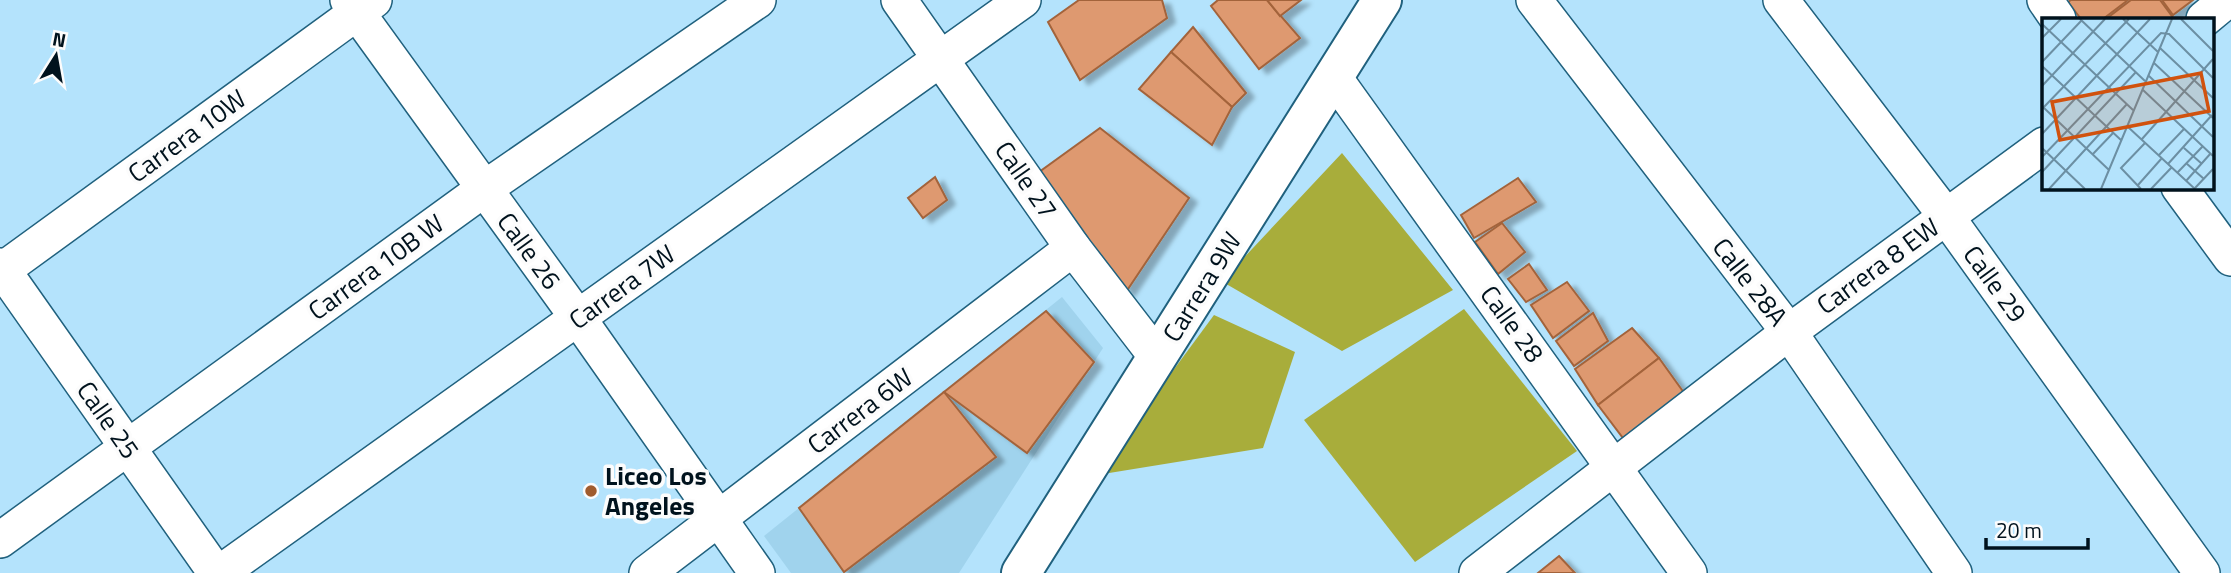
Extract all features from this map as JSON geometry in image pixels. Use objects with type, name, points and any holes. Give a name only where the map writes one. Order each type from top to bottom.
[{"type":"main road","name":"Carrera 9W","points":[[1021,573],[1382,0]]},
{"type":"street","name":"Carrera 10B W","points":[[0,540],[484,189],[758,0]]},
{"type":"street","name":"Calle 27","points":[[899,0],[1073,248],[1157,357]]},
{"type":"street","name":"Carrera 7W","points":[[218,573],[1023,0]]},
{"type":"street","name":"Calle 28A","points":[[1534,0],[1789,332],[1954,573]]},
{"type":"street","name":"Calle 29","points":[[1781,0],[1946,216],[2202,573]]},
{"type":"street","points":[[2045,0],[2057,18]]},
{"type":"street","points":[[2205,18],[2227,0]]},
{"type":"street","name":"Calle 26","points":[[359,4],[484,189],[757,573]]},
{"type":"street","name":"Carrera 10W","points":[[1,269],[359,4]]},
{"type":"street","name":"Calle 28","points":[[1333,76],[1689,573]]},
{"type":"street","name":"Carrera 8 EW","points":[[1477,573],[1789,332],[2042,146]]},
{"type":"street","points":[[2180,189],[2231,258]]},
{"type":"street","name":"Carrera 6W","points":[[647,573],[1073,248]]},
{"type":"street","name":"Calle 25","points":[[1,269],[218,573]]},
{"type":"shaded area","points":[[1342,153],[1453,290],[1342,351],[1209,274],[1238,264]]},
{"type":"shaded area","points":[[1062,297],[1103,348],[959,573],[791,573],[764,536]]},
{"type":"shaded area","points":[[1464,309],[1577,451],[1415,562],[1304,420]]},
{"type":"shaded area","points":[[1214,315],[1295,352],[1263,448],[1103,474],[1158,391]]},
{"type":"building","points":[[1079,0],[1162,0],[1167,18],[1080,80],[1048,22]]},
{"type":"building","points":[[1218,0],[1267,0],[1300,38],[1259,69],[1211,6]]},
{"type":"building","points":[[1267,0],[1301,0],[1280,16]]},
{"type":"building","points":[[2128,0],[2104,18],[2080,18],[2068,2]]},
{"type":"building","points":[[2131,0],[2160,0],[2173,18],[2107,18]]},
{"type":"building","points":[[2162,0],[2193,0],[2173,15]]},
{"type":"building","points":[[1193,27],[1246,93],[1232,107],[1171,52]]},
{"type":"building","points":[[1171,52],[1232,107],[1212,145],[1139,89]]},
{"type":"building","points":[[1100,128],[1189,198],[1126,292],[1035,175]]},
{"type":"building","points":[[935,177],[947,200],[923,218],[908,198]]},
{"type":"building","points":[[1518,178],[1536,202],[1474,238],[1461,215]]},
{"type":"building","points":[[1502,223],[1525,252],[1498,274],[1475,242]]},
{"type":"building","points":[[1529,264],[1547,290],[1526,302],[1508,279]]},
{"type":"building","points":[[1567,282],[1589,311],[1553,338],[1531,305]]},
{"type":"building","points":[[1046,311],[1094,362],[1027,453],[944,392]]},
{"type":"building","points":[[1593,313],[1608,341],[1574,366],[1556,341]]},
{"type":"building","points":[[1632,328],[1659,358],[1598,405],[1575,369]]},
{"type":"building","points":[[1659,358],[1687,397],[1626,442],[1598,405]]},
{"type":"building","points":[[944,392],[996,457],[844,572],[799,508]]},
{"type":"building","points":[[1559,556],[1575,573],[1538,573]]},
{"type":"place","name":"Liceo Los Angeles","points":[[591,491]]}]
